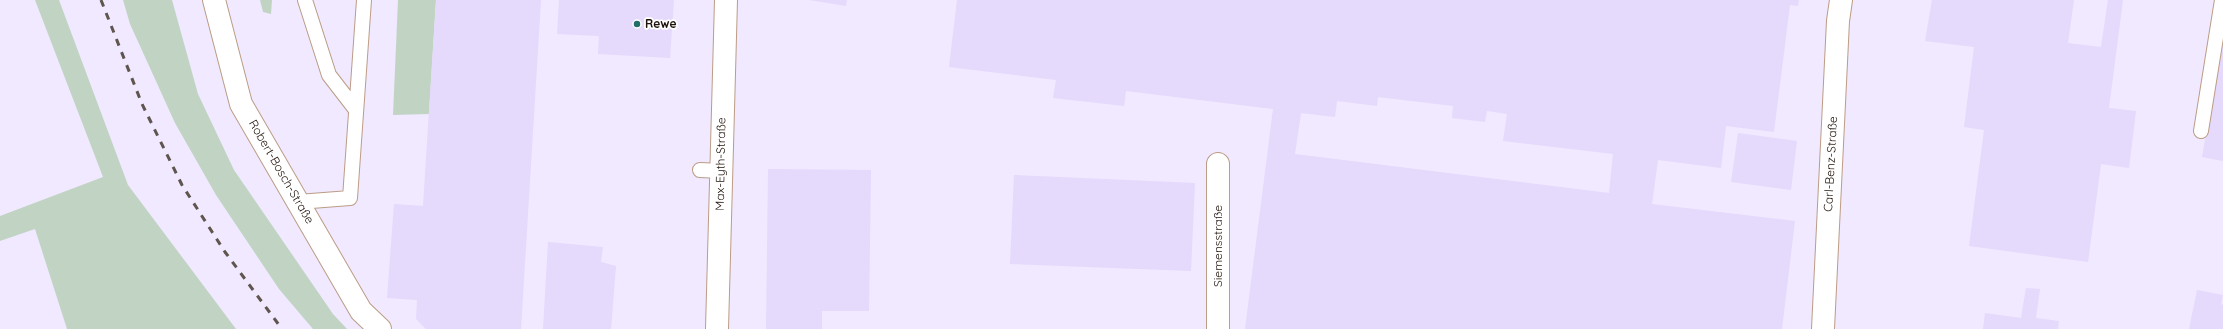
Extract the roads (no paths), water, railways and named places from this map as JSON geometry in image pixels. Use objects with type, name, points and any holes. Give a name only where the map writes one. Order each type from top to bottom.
[{"type":"street","name":"Robert-Bosch-Straße","points":[[214,0],[241,104],[361,311],[380,329]]},
{"type":"street","name":"Max-Eyth-Straße","points":[[717,329],[726,0]]},
{"type":"street","name":"Carl-Benz-Straße","points":[[1823,329],[1838,21],[1841,0]]},
{"type":"street","name":"Siemensstraße","points":[[1218,164],[1218,329]]},
{"type":"lane","points":[[305,0],[329,75],[356,110]]},
{"type":"lane","points":[[298,202],[350,198],[364,0]]},
{"type":"lane","points":[[2201,131],[2222,0]]},
{"type":"lane","points":[[700,170],[721,171]]},
{"type":"railway","points":[[101,0],[142,104],[182,185],[225,252],[282,329]]},
{"type":"place","name":"Rewe","points":[[637,24]]}]
